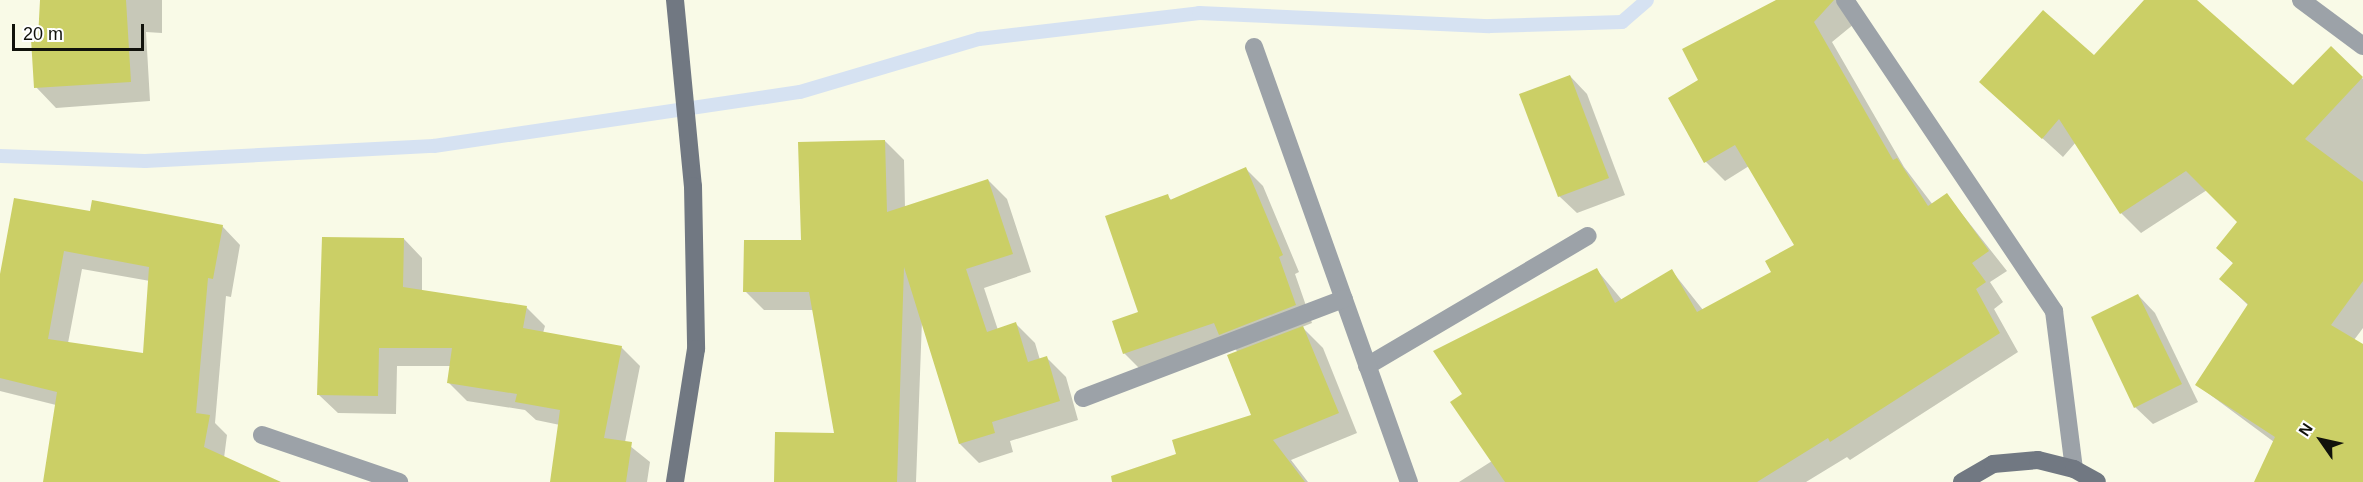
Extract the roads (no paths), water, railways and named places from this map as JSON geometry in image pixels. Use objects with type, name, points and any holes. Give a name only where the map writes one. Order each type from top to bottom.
[{"type":"street","points":[[675,0],[693,186],[696,349],[675,482]]},
{"type":"street","points":[[1845,0],[2054,311],[2074,469]]},
{"type":"street","points":[[2301,0],[2363,46]]},
{"type":"street","points":[[1254,47],[1409,482]]},
{"type":"street","points":[[1367,366],[1588,236]]},
{"type":"street","points":[[1083,398],[1344,299]]},
{"type":"street","points":[[262,435],[399,482]]},
{"type":"street","points":[[1962,482],[1993,464],[2038,460],[2074,469],[2097,482]]},
{"type":"waterway","points":[[0,156],[145,161],[434,146],[800,92],[979,39],[1199,13],[1490,26],[1622,22],[1647,0]]}]
